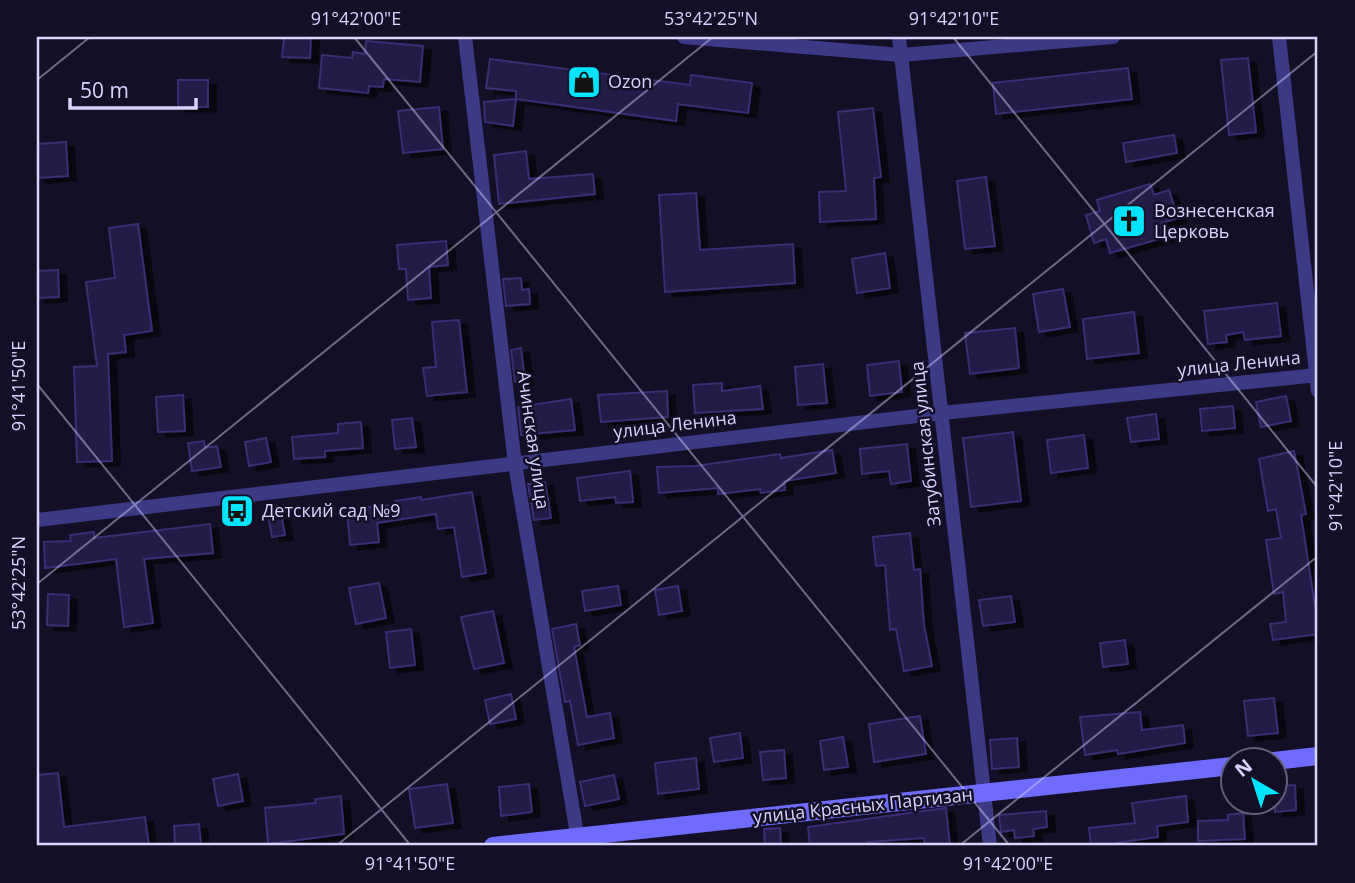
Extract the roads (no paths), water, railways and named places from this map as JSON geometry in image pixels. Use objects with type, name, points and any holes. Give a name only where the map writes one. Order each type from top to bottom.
[{"type":"main road","points":[[1288,759],[1318,756]]},
{"type":"main road","name":"улица Красных Партизан","points":[[493,846],[578,841],[1218,768]]},
{"type":"street","name":"Ачинская улица","points":[[466,37],[515,464],[578,841]]},
{"type":"street","points":[[684,37],[901,55],[1113,37]]},
{"type":"street","name":"Затубинская улица","points":[[899,37],[990,846]]},
{"type":"street","points":[[1279,37],[1318,391]]},
{"type":"street","name":"улица Ленина","points":[[37,520],[942,413],[1317,375]]},
{"type":"place","name":"Ozon","points":[[584,82]]},
{"type":"place","name":"Вознесенская Церковь","points":[[1129,221]]},
{"type":"place","name":"Детский сад №9","points":[[237,511]]}]
